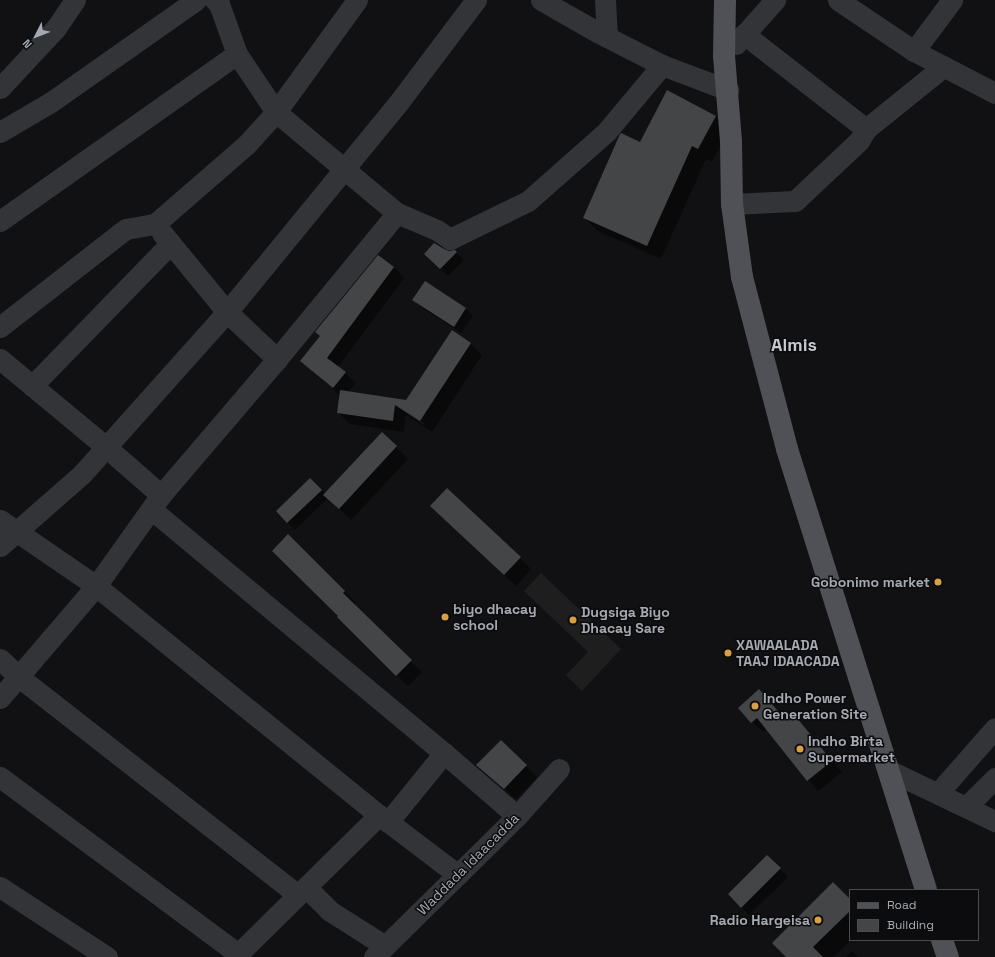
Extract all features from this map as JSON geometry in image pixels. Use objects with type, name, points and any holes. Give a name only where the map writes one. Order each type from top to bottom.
[{"type":"main road","points":[[725,0],[724,56],[728,90],[732,204],[742,277],[786,449],[926,889]]},
{"type":"main road","points":[[942,941],[948,957]]},
{"type":"street","points":[[0,88],[56,28],[75,0]]},
{"type":"street","points":[[0,132],[57,97],[196,0]]},
{"type":"street","points":[[0,546],[8,525],[82,474],[227,312],[399,102],[476,0]]},
{"type":"street","points":[[541,0],[607,37],[662,65],[728,90]]},
{"type":"street","points":[[605,0],[607,37]]},
{"type":"street","points":[[724,56],[775,0]]},
{"type":"street","points":[[838,0],[914,52],[944,66],[992,84]]},
{"type":"street","points":[[914,52],[952,0]]},
{"type":"street","points":[[219,1],[237,54],[276,112],[344,170],[397,212],[437,230],[450,239],[528,201],[607,132],[662,65]]},
{"type":"street","points":[[0,327],[126,229],[155,224],[186,199],[246,145],[276,112],[347,4]]},
{"type":"street","points":[[744,34],[866,129]]},
{"type":"street","points":[[0,220],[237,54]]},
{"type":"street","points":[[732,204],[795,201],[860,141],[866,129],[944,66]]},
{"type":"street","points":[[0,698],[19,678],[96,586],[156,502],[277,359],[397,212]]},
{"type":"street","points":[[155,224],[227,312],[277,359]]},
{"type":"street","points":[[32,386],[171,244]]},
{"type":"street","points":[[0,360],[106,447],[156,502],[517,816]]},
{"type":"street","points":[[8,525],[96,586],[384,818],[458,875]]},
{"type":"street","points":[[0,659],[19,678],[330,911],[380,952]]},
{"type":"street","points":[[938,793],[995,728]]},
{"type":"street","points":[[0,777],[237,956],[302,891],[384,818],[444,753]]},
{"type":"street","name":"Waddada Idaacadda","points":[[380,952],[517,816],[559,769]]},
{"type":"street","points":[[888,770],[968,806],[995,821]]},
{"type":"street","points":[[968,806],[995,778]]},
{"type":"street","points":[[0,887],[108,957]]},
{"type":"shaded area","name":"Dugsiga Biyo Dhacay Sare","points":[[541,573],[621,649],[582,691],[566,675],[588,652],[524,591]]},
{"type":"building","points":[[667,90],[716,116],[698,149],[692,146],[647,246],[583,218],[620,134],[621,133],[640,142]]},
{"type":"building","points":[[434,243],[449,251],[455,250],[457,252],[440,269],[424,254]]},
{"type":"building","points":[[378,255],[394,267],[327,358],[346,372],[333,388],[300,361],[320,336],[315,332]]},
{"type":"building","points":[[425,281],[466,308],[454,327],[412,300]]},
{"type":"building","points":[[452,330],[471,343],[420,421],[395,405],[393,421],[337,413],[340,390],[406,400]]},
{"type":"building","points":[[382,432],[397,446],[339,509],[323,495]]},
{"type":"building","points":[[310,478],[322,490],[287,523],[276,511]]},
{"type":"building","points":[[447,488],[521,557],[504,575],[430,506]]},
{"type":"building","points":[[288,534],[345,591],[343,593],[412,660],[396,676],[272,551]]},
{"type":"building","points":[[759,689],[785,719],[793,713],[832,761],[807,781],[757,718],[751,723],[738,708]]},
{"type":"building","points":[[501,740],[527,765],[504,789],[476,765]]},
{"type":"building","points":[[767,855],[781,868],[741,908],[728,894]]},
{"type":"building","name":"Radio Hargeisa","points":[[833,882],[849,898],[849,912],[813,947],[823,957],[786,957],[772,943]]},
{"type":"place","name":"Gobonimo market","points":[[938,582]]},
{"type":"place","name":"biyo dhacay school","points":[[445,617]]},
{"type":"place","name":"Dugsiga Biyo Dhacay Sare","points":[[573,620]]},
{"type":"place","name":"XAWAALADA TAAJ IDAACADA","points":[[728,653]]},
{"type":"place","name":"Indho Power Generation Site","points":[[755,706]]},
{"type":"place","name":"Indho Birta Supermarket","points":[[800,749]]},
{"type":"place","name":"Radio Hargeisa","points":[[818,920]]},
{"type":"district","name":"Almis","points":[[794,345]]}]
